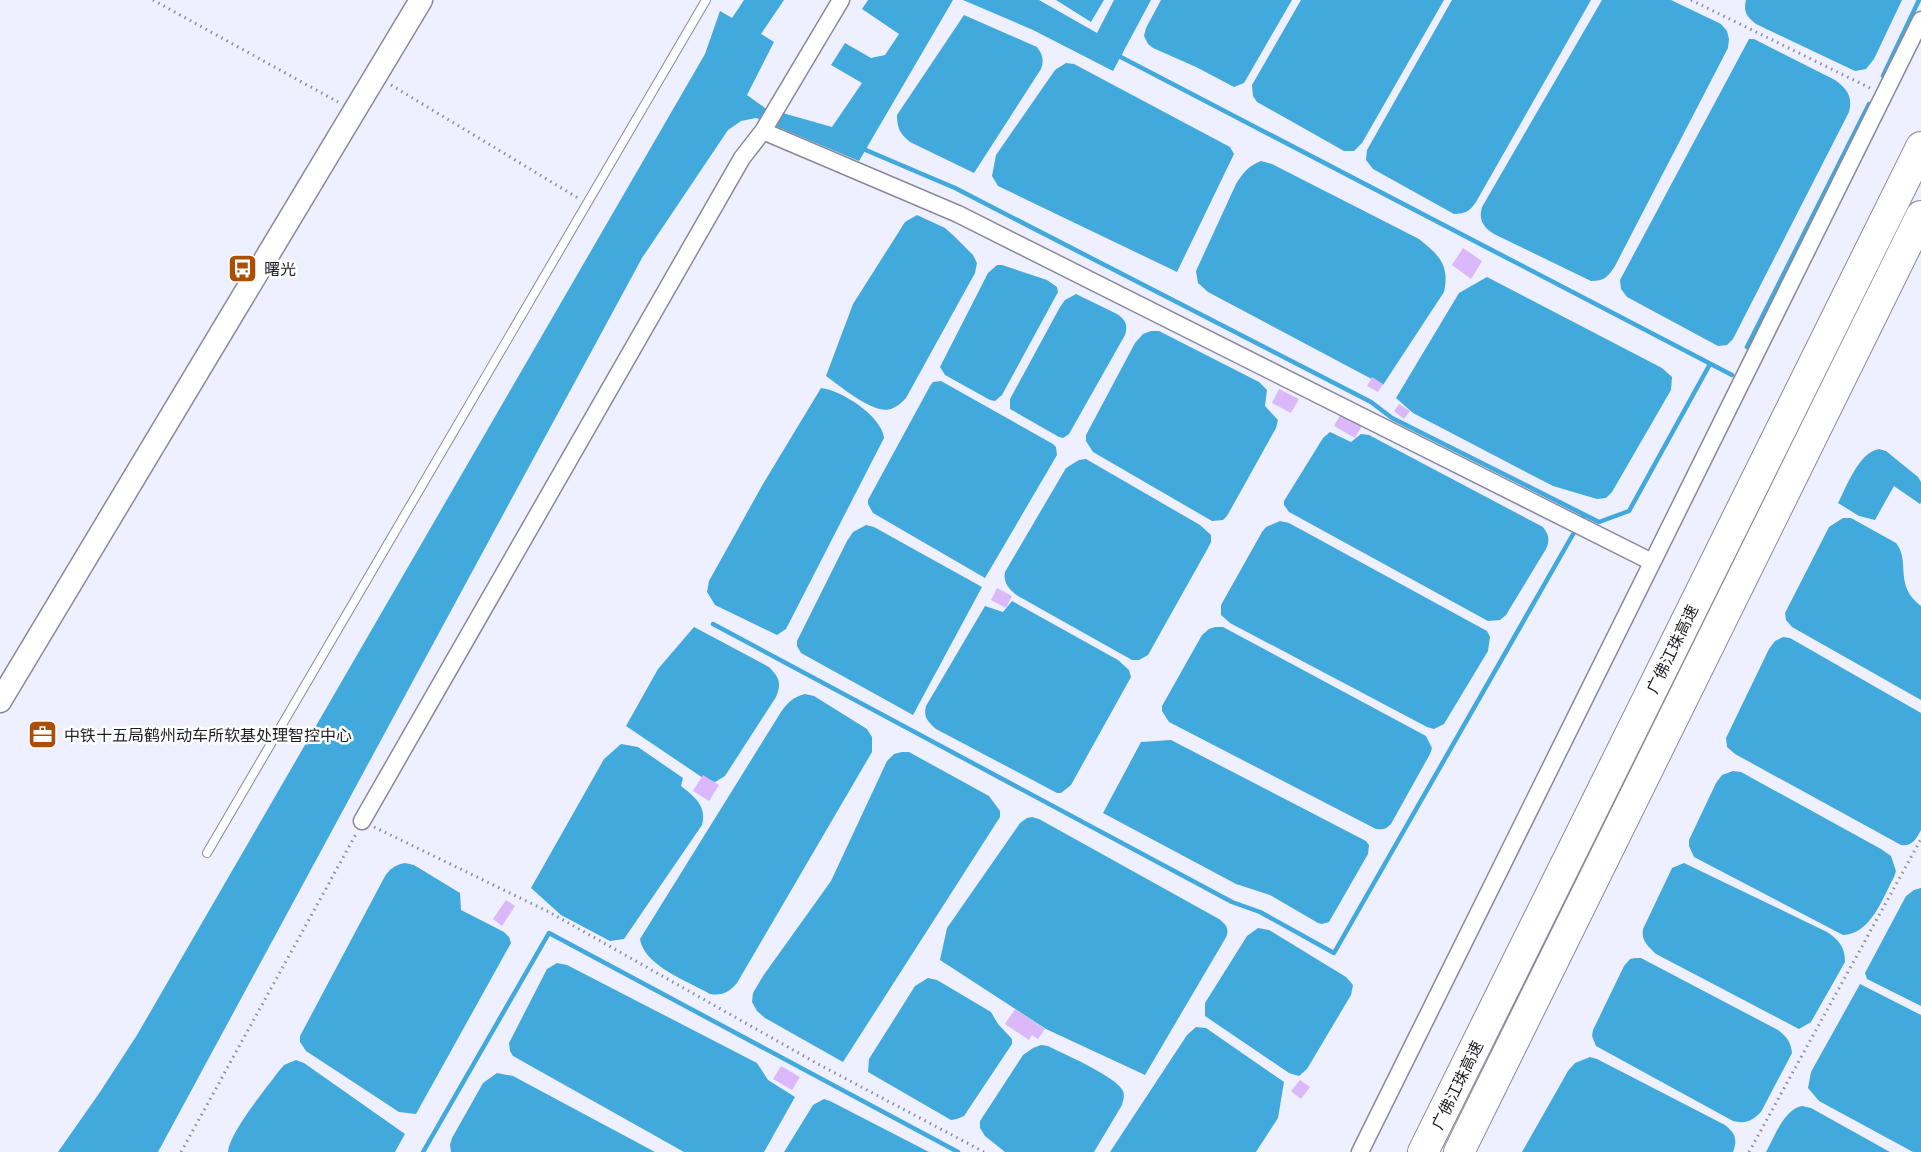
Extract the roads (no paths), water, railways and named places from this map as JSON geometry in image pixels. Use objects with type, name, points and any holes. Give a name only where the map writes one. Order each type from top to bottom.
[{"type":"highway","name":"广佛江珠高速","points":[[1424,1152],[1921,147]]},
{"type":"highway","name":"广佛江珠高速","points":[[1459,1152],[1921,216]]},
{"type":"street","points":[[0,701],[421,0]]},
{"type":"street","points":[[362,821],[742,158],[763,131],[841,0]]},
{"type":"street","points":[[1360,1152],[1921,20]]},
{"type":"street","points":[[763,131],[958,214],[1652,562]]},
{"type":"lane","points":[[207,853],[706,0]]},
{"type":"water","points":[[744,0],[784,0],[761,34],[774,42],[747,95],[765,108],[832,127],[862,83],[831,65],[845,43],[871,58],[885,55],[899,34],[862,9],[868,0],[953,0],[859,161],[756,118],[741,121],[728,130],[642,258],[158,1152],[58,1152],[137,1035],[705,54],[720,11],[732,18]]},
{"type":"water","points":[[963,0],[1039,0],[1097,33],[1114,0],[1151,0],[1113,71],[1033,30]]},
{"type":"water","points":[[1056,0],[1104,0],[1091,22]]},
{"type":"water","points":[[1161,0],[1292,0],[1244,83],[1234,87],[1148,44],[1144,36],[1146,28]]},
{"type":"water","points":[[1301,0],[1444,0],[1362,143],[1354,151],[1344,151],[1257,102],[1253,96],[1252,85]]},
{"type":"water","points":[[1452,0],[1591,0],[1476,202],[1467,211],[1454,214],[1373,169],[1366,160],[1367,150]]},
{"type":"water","points":[[1602,0],[1671,0],[1721,24],[1727,31],[1729,39],[1728,48],[1615,266],[1605,278],[1591,281],[1496,235],[1483,224],[1481,212]]},
{"type":"water","points":[[1746,0],[1902,0],[1874,59],[1866,69],[1855,71],[1756,24],[1747,14]]},
{"type":"water","points":[[964,15],[1037,47],[1043,60],[1041,69],[974,173],[910,142],[898,127],[897,120],[897,115]]},
{"type":"water","points":[[1749,39],[1754,39],[1835,80],[1848,93],[1850,106],[1733,339],[1727,345],[1718,346],[1627,297],[1621,289],[1620,280]]},
{"type":"water","points":[[1066,63],[1074,64],[1230,147],[1234,154],[1177,272],[998,186],[992,176],[996,155],[1055,70]]},
{"type":"water","points":[[1261,161],[1272,164],[1419,239],[1441,261],[1445,275],[1444,292],[1383,385],[1208,292],[1198,283],[1196,271],[1236,184],[1246,170]]},
{"type":"water","points":[[917,215],[945,228],[973,255],[977,263],[975,273],[906,398],[895,407],[884,410],[867,404],[826,376],[853,304],[905,222]]},
{"type":"water","points":[[997,265],[1047,280],[1057,287],[1058,292],[1002,395],[995,401],[945,375],[940,367],[988,273]]},
{"type":"water","points":[[1487,277],[1662,368],[1672,377],[1671,390],[1612,492],[1606,498],[1597,499],[1553,486],[1413,413],[1396,398],[1459,293]]},
{"type":"water","points":[[1076,294],[1117,314],[1126,323],[1126,328],[1125,335],[1069,434],[1063,438],[1010,409],[1010,399],[1060,307],[1065,300]]},
{"type":"water","points":[[1159,331],[1259,382],[1267,390],[1265,406],[1278,420],[1276,428],[1223,520],[1212,521],[1093,452],[1086,441],[1086,435],[1135,343],[1143,334]]},
{"type":"water","points":[[941,381],[1056,447],[1057,455],[985,578],[873,513],[868,504],[868,500],[930,386],[933,382]]},
{"type":"water","points":[[821,388],[849,399],[868,413],[882,430],[884,438],[786,629],[777,635],[715,605],[707,592],[709,581],[763,484]]},
{"type":"water","points":[[1330,432],[1351,442],[1361,434],[1369,435],[1543,527],[1548,538],[1546,549],[1506,615],[1500,620],[1488,621],[1289,512],[1284,501],[1323,438]]},
{"type":"water","points":[[1879,449],[1886,451],[1918,477],[1921,482],[1921,502],[1920,504],[1894,486],[1875,520],[1859,516],[1838,503],[1865,456]]},
{"type":"water","points":[[1086,459],[1200,525],[1211,535],[1208,548],[1148,655],[1139,660],[1132,660],[1018,596],[1009,589],[1005,580],[1005,572],[1066,468],[1079,460]]},
{"type":"water","points":[[1843,518],[1851,518],[1896,543],[1900,550],[1907,590],[1921,606],[1921,700],[1792,627],[1786,620],[1785,613],[1829,527]]},
{"type":"water","points":[[1280,521],[1289,523],[1487,631],[1490,637],[1488,651],[1444,724],[1434,729],[1427,727],[1230,623],[1221,615],[1221,605],[1262,532],[1266,527]]},
{"type":"water","points":[[866,525],[874,527],[982,587],[913,715],[801,653],[797,646],[797,641],[847,541],[853,532]]},
{"type":"water","points":[[1012,601],[1118,660],[1129,670],[1131,677],[1071,785],[1061,793],[1057,793],[936,729],[926,716],[926,706],[985,606],[1003,612]]},
{"type":"water","points":[[694,627],[769,667],[777,677],[779,684],[776,697],[725,776],[715,782],[706,780],[626,726],[658,669]]},
{"type":"water","points":[[1215,627],[1223,627],[1426,736],[1432,748],[1430,754],[1389,826],[1376,829],[1169,722],[1162,711],[1162,706],[1202,635]]},
{"type":"water","points":[[1783,637],[1790,638],[1921,713],[1921,830],[1911,844],[1901,845],[1735,754],[1727,747],[1726,738],[1769,649],[1775,641]]},
{"type":"water","points":[[805,694],[814,696],[867,729],[872,737],[872,752],[737,983],[725,993],[710,994],[658,965],[643,949],[640,939],[781,712],[791,700]]},
{"type":"water","points":[[1171,740],[1366,841],[1369,845],[1368,854],[1329,922],[1318,923],[1270,895],[1236,884],[1103,813],[1141,742]]},
{"type":"water","points":[[621,744],[638,747],[683,778],[681,786],[699,802],[703,818],[702,825],[624,939],[610,941],[561,915],[531,888],[604,759]]},
{"type":"water","points":[[909,752],[989,796],[1000,811],[1000,817],[843,1062],[765,1018],[752,1002],[753,993],[831,881],[887,761],[894,754]]},
{"type":"water","points":[[1733,771],[1741,772],[1891,856],[1896,871],[1894,877],[1880,905],[1861,929],[1843,935],[1694,857],[1689,840],[1716,783],[1722,775]]},
{"type":"water","points":[[1032,817],[1219,919],[1227,928],[1225,939],[1145,1075],[1046,1029],[940,960],[947,928],[1020,823]]},
{"type":"water","points":[[405,863],[414,865],[460,893],[461,910],[504,932],[511,943],[416,1114],[399,1112],[306,1051],[300,1042],[300,1036],[384,878],[393,868]]},
{"type":"water","points":[[1684,863],[1827,932],[1838,941],[1844,952],[1845,962],[1811,1022],[1799,1029],[1656,954],[1648,946],[1643,937],[1643,929],[1672,868]]},
{"type":"water","points":[[1921,888],[1921,1006],[1867,979],[1865,973],[1906,896]]},
{"type":"water","points":[[1258,928],[1269,930],[1346,977],[1353,985],[1351,995],[1307,1069],[1299,1076],[1289,1073],[1205,1016],[1205,1003],[1247,936]]},
{"type":"water","points":[[1641,958],[1778,1030],[1786,1037],[1792,1053],[1761,1112],[1755,1118],[1745,1122],[1733,1121],[1596,1046],[1592,1036],[1593,1030],[1624,966],[1630,959]]},
{"type":"water","points":[[557,963],[567,965],[757,1063],[768,1080],[795,1097],[764,1152],[684,1152],[513,1056],[509,1043],[547,969]]},
{"type":"water","points":[[928,978],[937,980],[991,1012],[998,1024],[1012,1039],[1012,1044],[964,1116],[957,1119],[951,1120],[868,1072],[869,1059],[915,986]]},
{"type":"water","points":[[1860,984],[1921,1015],[1921,1152],[1913,1152],[1819,1101],[1808,1088],[1811,1072]]},
{"type":"water","points":[[1196,1027],[1206,1028],[1284,1082],[1278,1118],[1256,1152],[1110,1152],[1187,1035]]},
{"type":"water","points":[[1041,1045],[1048,1046],[1101,1073],[1119,1085],[1123,1091],[1122,1105],[1094,1152],[1005,1152],[985,1136],[980,1128],[980,1121],[1023,1055]]},
{"type":"water","points":[[1590,1057],[1725,1125],[1735,1137],[1733,1152],[1522,1152],[1568,1071],[1575,1063]]},
{"type":"water","points":[[296,1060],[304,1063],[405,1134],[395,1152],[228,1152],[241,1123],[257,1100],[284,1065]]},
{"type":"water","points":[[497,1073],[513,1076],[655,1152],[451,1152],[452,1138],[483,1083]]},
{"type":"water","points":[[824,1099],[929,1152],[784,1152],[813,1105]]},
{"type":"water","points":[[1802,1106],[1811,1108],[1890,1152],[1766,1152],[1785,1118],[1790,1112]]},
{"type":"waterway","points":[[1883,76],[1919,0]]},
{"type":"waterway","points":[[1115,54],[1732,375]]},
{"type":"waterway","points":[[1747,347],[1869,104]]},
{"type":"waterway","points":[[861,148],[955,188],[1371,402],[1392,418],[1599,522],[1629,511],[1710,364]]},
{"type":"waterway","points":[[713,624],[1232,902],[1260,912],[1334,953],[1584,515]]},
{"type":"waterway","points":[[423,1152],[549,933],[958,1152]]},
{"type":"place","name":"曙光","points":[[243,269]]},
{"type":"place","name":"中铁十五局鹤州动车所软基处理智控中心","points":[[43,735]]}]
